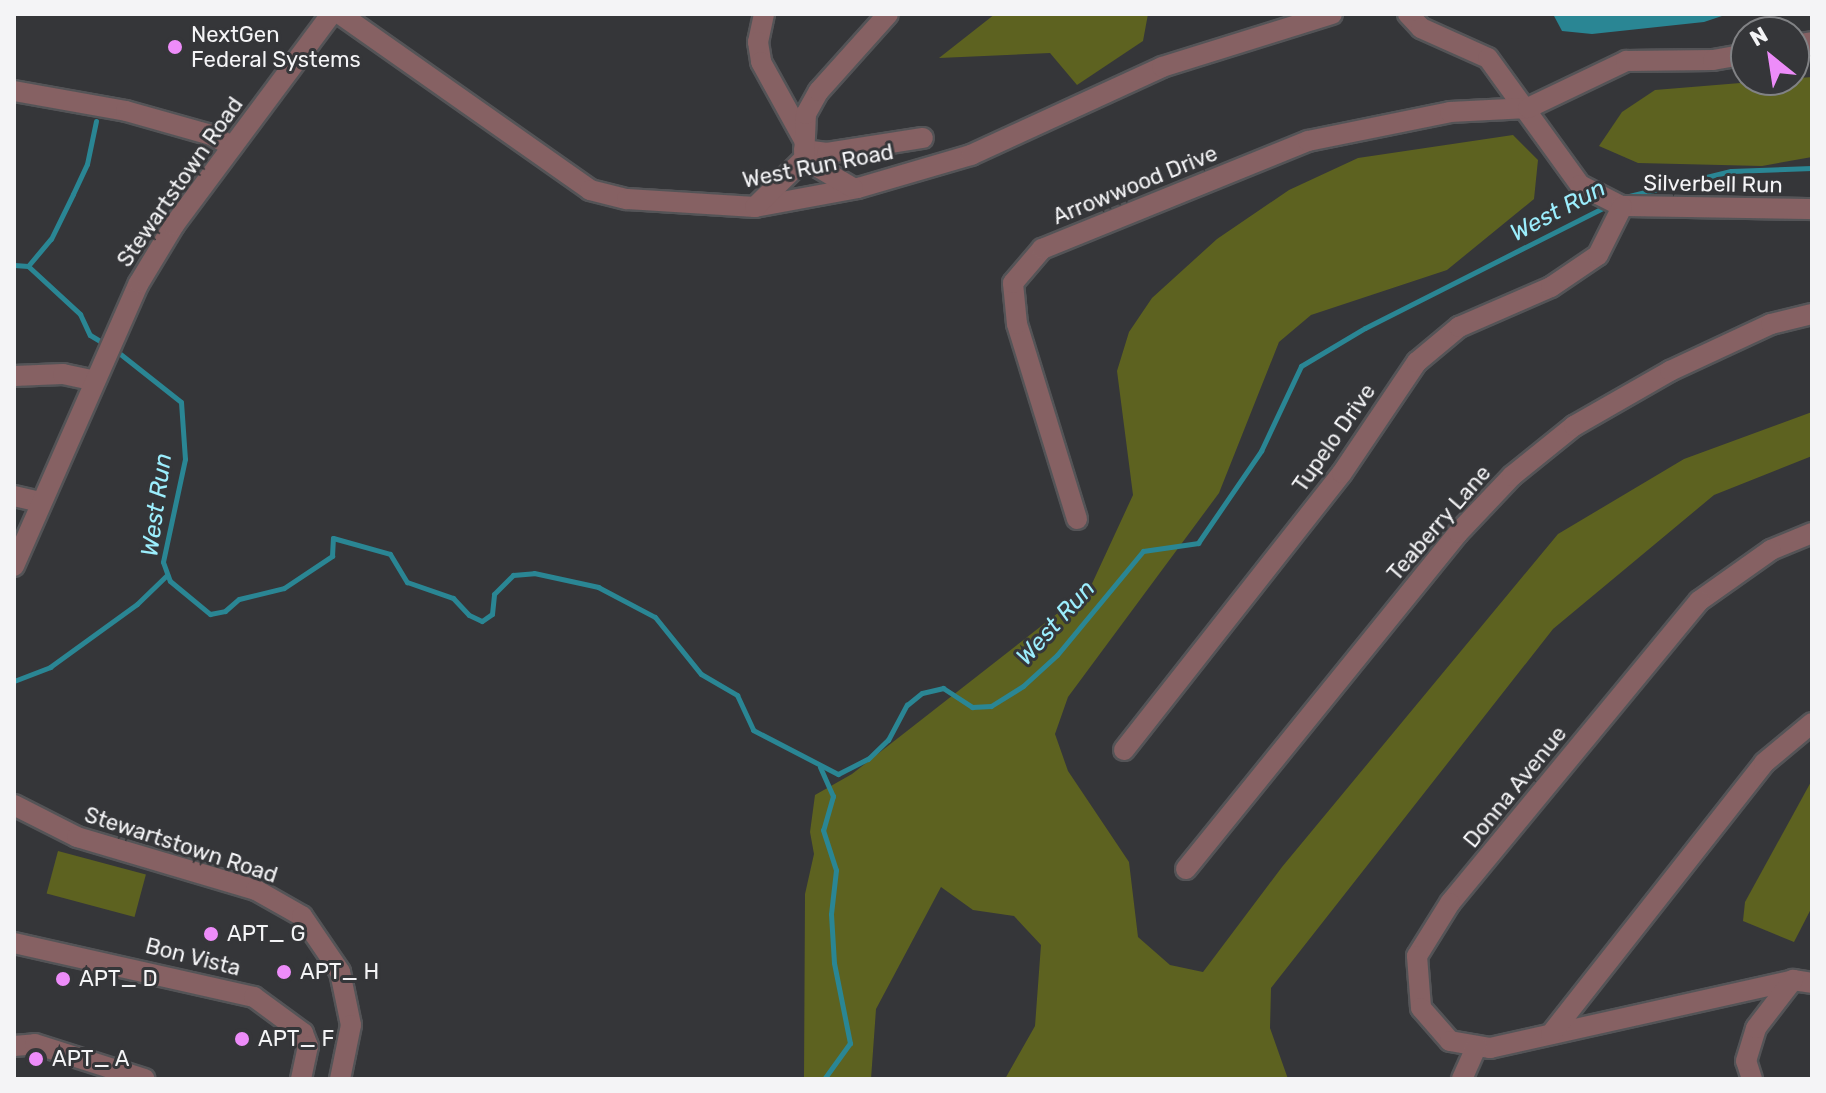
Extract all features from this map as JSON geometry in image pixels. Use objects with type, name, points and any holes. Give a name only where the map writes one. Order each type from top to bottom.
[{"type":"street","name":"Stewartstown Road","points":[[14,565],[119,318],[157,252],[331,14]]},
{"type":"street","name":"West Run Road","points":[[340,14],[590,190],[627,199],[755,207],[853,188],[971,155],[1162,67],[1332,14]]},
{"type":"street","points":[[764,14],[758,42],[761,62],[804,150],[853,188]]},
{"type":"street","points":[[755,207],[804,150],[806,114],[819,91],[888,14]]},
{"type":"street","name":"Silverbell Run","points":[[1408,14],[1421,28],[1488,58],[1528,108],[1580,185],[1622,206],[1812,209]]},
{"type":"street","points":[[1528,108],[1626,61],[1713,60],[1730,57]]},
{"type":"street","points":[[14,91],[126,111],[211,135],[232,146]]},
{"type":"street","name":"Arrowwood Drive","points":[[1077,519],[1017,324],[1013,283],[1042,249],[1308,141],[1450,112],[1528,108]]},
{"type":"street","points":[[804,150],[827,153],[923,138]]},
{"type":"street","name":"Tupelo Drive","points":[[1124,750],[1342,473],[1417,362],[1459,327],[1551,287],[1598,255],[1622,206]]},
{"type":"street","name":"Teaberry Lane","points":[[1186,869],[1458,533],[1512,476],[1574,426],[1670,371],[1771,324],[1812,314]]},
{"type":"street","points":[[14,376],[95,374]]},
{"type":"street","points":[[14,496],[41,502]]},
{"type":"street","name":"Donna Avenue","points":[[1802,981],[1490,1048],[1450,1041],[1421,1008],[1417,956],[1450,903],[1699,601],[1771,550],[1812,533]]},
{"type":"street","points":[[1551,1034],[1764,763],[1812,723]]},
{"type":"street","name":"Stewartstown Road","points":[[14,805],[77,837],[256,890],[302,916],[340,972],[351,1025],[340,1079]]},
{"type":"street","name":"Bon Vista","points":[[14,943],[254,997],[303,1033],[308,1046],[301,1079]]},
{"type":"street","points":[[1752,1079],[1746,1061],[1756,1028],[1802,981]]},
{"type":"street","points":[[14,1046],[35,1044],[145,1079]]},
{"type":"street","points":[[1462,1079],[1477,1046]]},
{"type":"green space","points":[[995,14],[1148,14],[1143,41],[1077,85],[1050,53],[939,58]]},
{"type":"green space","points":[[1810,77],[1812,157],[1762,166],[1638,163],[1599,146],[1622,112],[1655,90],[1730,84],[1730,96],[1810,96]]},
{"type":"green space","points":[[1513,135],[1538,160],[1534,199],[1447,270],[1311,315],[1279,342],[1219,493],[1068,697],[1055,734],[1068,771],[1129,862],[1138,937],[1170,965],[1203,972],[1282,867],[1558,534],[1684,459],[1812,412],[1812,456],[1714,495],[1553,629],[1271,988],[1270,1028],[1288,1079],[1005,1079],[1035,1026],[1041,945],[1014,916],[973,910],[941,887],[876,1009],[871,1079],[804,1079],[805,894],[814,854],[810,832],[815,795],[852,774],[1090,588],[1133,495],[1117,371],[1129,332],[1152,298],[1217,239],[1289,190],[1358,158]]},
{"type":"green space","points":[[1812,780],[1812,907],[1794,942],[1743,921],[1745,902]]},
{"type":"green space","points":[[58,851],[146,875],[135,917],[47,894]]},
{"type":"water","points":[[1553,14],[1728,14],[1704,22],[1592,34],[1562,31]]},
{"type":"waterway","name":"West Run","points":[[28,266],[51,239],[73,194],[87,164],[96,121]]},
{"type":"waterway","name":"West Run","points":[[1621,198],[1731,171],[1812,168]]},
{"type":"waterway","name":"West Run","points":[[114,349],[181,402],[185,459],[163,562],[170,581],[210,614],[225,611],[239,599],[284,588],[332,556],[333,538],[390,554],[407,582],[453,598],[469,615],[482,621],[492,614],[494,594],[513,575],[534,573],[598,587],[655,617],[701,674],[737,695],[753,730],[838,774],[868,759],[888,740],[907,705],[922,693],[943,688],[972,707],[991,706],[1023,686],[1057,655],[1143,551],[1198,543],[1261,451],[1301,366],[1365,328],[1609,205]]},
{"type":"waterway","name":"West Run","points":[[14,265],[28,266],[80,314],[90,335],[105,344]]},
{"type":"waterway","points":[[14,681],[50,667],[137,604],[167,575]]},
{"type":"waterway","points":[[820,767],[833,796],[823,830],[836,870],[831,914],[834,963],[850,1043],[824,1079]]},
{"type":"place","name":"NextGen Federal Systems","points":[[175,47]]},
{"type":"place","name":"APT_ G","points":[[211,934]]},
{"type":"place","name":"APT_ H","points":[[284,972]]},
{"type":"place","name":"APT_ D","points":[[63,979]]},
{"type":"place","name":"APT_ F","points":[[242,1039]]},
{"type":"place","name":"APT_ A","points":[[36,1059]]}]
